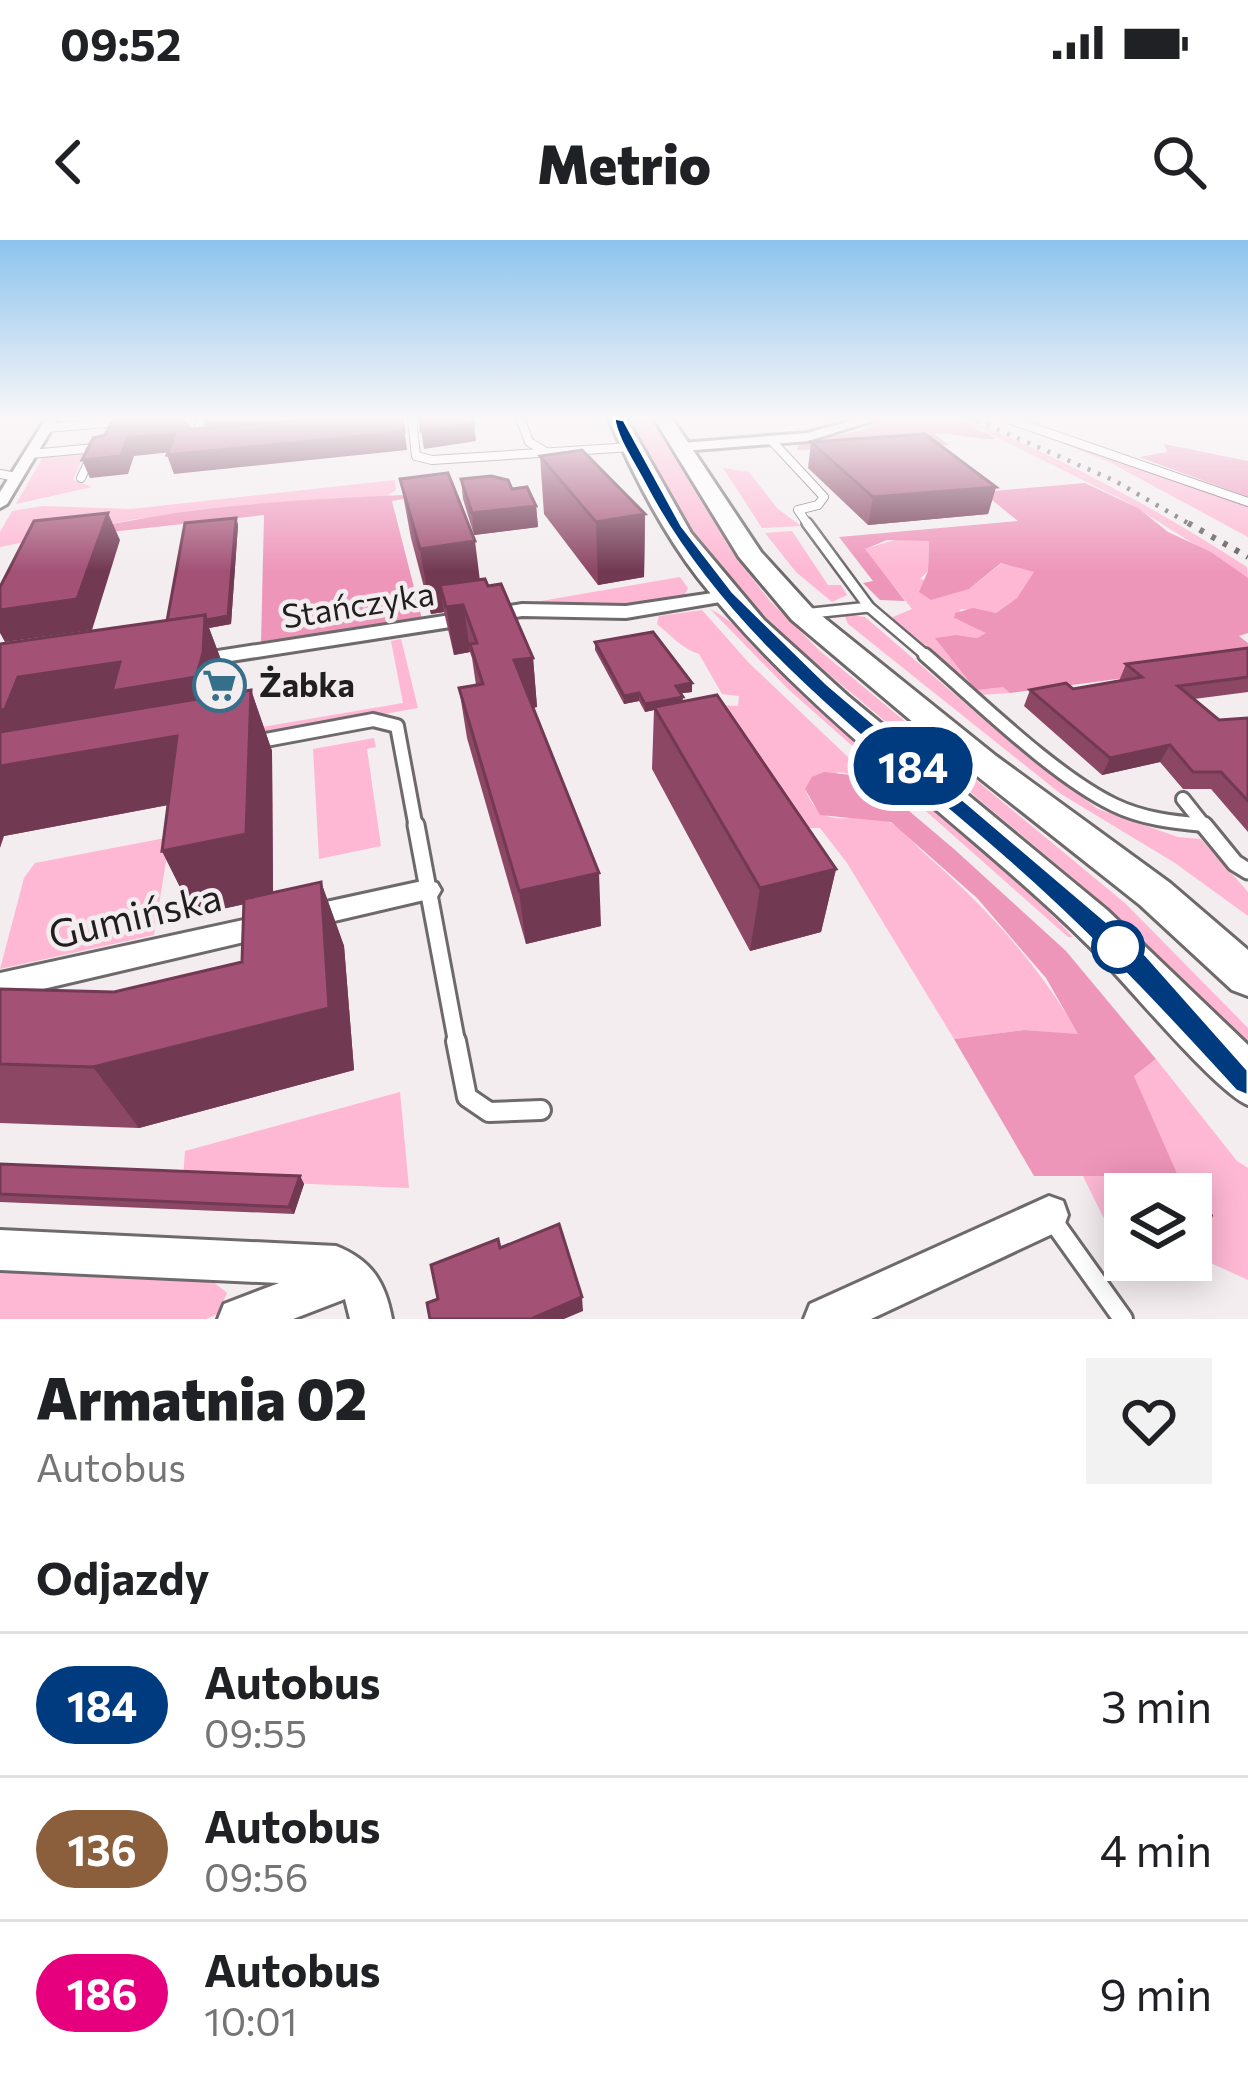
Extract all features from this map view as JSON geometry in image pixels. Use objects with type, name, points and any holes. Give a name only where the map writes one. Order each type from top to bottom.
[{"type":"main road","points":[[644,470],[675,527],[726,596],[820,688],[1121,949],[1248,1081]]},
{"type":"main road","points":[[696,470],[752,557],[802,614],[896,694],[1155,894],[1243,974]]},
{"type":"street","points":[[0,504],[8,475]]},
{"type":"street","name":"Stańczyka","points":[[177,664],[522,610],[626,612],[726,596]]},
{"type":"street","name":"Gumińska","points":[[0,986],[427,890]]},
{"type":"street","points":[[825,1319],[1048,1215]]},
{"type":"street","points":[[0,1250],[336,1266],[353,1275],[364,1290],[371,1319]]},
{"type":"street","points":[[238,1319],[353,1275]]},
{"type":"lane","points":[[81,478],[85,470]]},
{"type":"lane","points":[[799,470],[824,497],[818,505],[798,510],[869,607],[1029,745],[1112,804],[1157,820],[1204,825]]},
{"type":"lane","points":[[1157,470],[1248,502]]},
{"type":"lane","points":[[802,614],[869,607]]},
{"type":"lane","points":[[233,746],[374,720],[397,726],[467,1097],[489,1112],[541,1110]]},
{"type":"lane","points":[[1183,799],[1235,863],[1248,871]]},
{"type":"lane","points":[[1048,1215],[1124,1319]]},
{"type":"shaded area","points":[[35,470],[77,470],[73,480],[92,487],[16,504]]},
{"type":"shaded area","points":[[658,470],[682,470],[733,553],[770,601],[820,651],[1126,904],[1248,1028],[1248,1049],[1085,888],[777,631],[689,526]]},
{"type":"shaded area","points":[[725,470],[749,472],[777,508],[801,526],[762,528]]},
{"type":"shaded area","points":[[1063,470],[1080,470],[1146,506],[1247,567],[1248,578],[1127,502]]},
{"type":"shaded area","points":[[1125,470],[1149,470],[1248,505],[1248,537]]},
{"type":"shaded area","points":[[1175,470],[1248,470],[1248,497]]},
{"type":"shaded area","points":[[395,480],[396,490],[387,496],[135,519],[0,547],[0,532],[12,511],[43,506],[131,509]]},
{"type":"shaded area","points":[[1085,483],[1138,508],[1168,532],[1211,552],[1248,578],[1248,633],[1239,636],[1248,643],[1248,662],[1010,693],[1003,687],[976,690],[935,638],[977,638],[986,633],[954,618],[955,613],[973,608],[996,613],[1017,598],[1034,572],[1001,563],[969,589],[931,600],[919,592],[928,571],[929,541],[887,540],[865,549],[905,601],[880,600],[863,583],[873,581],[839,537],[1018,521],[982,492]]},
{"type":"shaded area","points":[[409,498],[392,501],[422,619],[261,643],[264,515],[55,538],[183,512]]},
{"type":"shaded area","points":[[792,531],[828,585],[841,585],[847,595],[832,602],[796,572],[765,533]]},
{"type":"shaded area","points":[[902,538],[929,541],[928,571],[920,579],[969,589],[1002,563],[1035,572],[1017,598],[996,613],[961,609],[955,619],[988,632],[977,638],[957,635],[1010,693],[980,695],[888,619],[912,609],[864,549]]},
{"type":"shaded area","points":[[680,577],[688,588],[684,596],[631,605],[512,606]]},
{"type":"shaded area","points":[[710,609],[746,635],[1073,937],[788,689]]},
{"type":"shaded area","points":[[702,610],[749,663],[869,777],[839,772],[805,789],[813,804],[832,817],[878,818],[900,829],[1010,938],[1079,1035],[1024,1030],[954,1039],[847,863],[820,828],[786,828],[721,705],[738,706],[739,696],[722,694],[699,654],[657,624],[659,616]]},
{"type":"shaded area","points":[[844,614],[865,617],[1018,749],[1098,809],[1178,837],[1201,839],[1248,892],[1248,916],[1175,863],[1061,794],[848,624]]},
{"type":"shaded area","points":[[401,639],[418,708],[225,742],[256,728],[403,703],[391,641]]},
{"type":"shaded area","points":[[374,738],[376,747],[367,749],[381,846],[319,859],[313,749]]},
{"type":"shaded area","points":[[824,772],[869,777],[1066,951],[1156,1059],[1134,1076],[1177,1173],[1034,1176],[954,1039],[1024,1030],[1078,1034],[1046,978],[977,898],[891,822],[820,815],[805,789],[812,777]]},
{"type":"shaded area","points":[[165,838],[169,843],[154,935],[0,969],[24,878],[35,863]]},
{"type":"shaded area","points":[[1156,1059],[1237,1161],[1248,1168],[1248,1280],[1212,1263],[1212,1173],[1176,1173],[1134,1076]]},
{"type":"shaded area","points":[[400,1092],[409,1188],[183,1179],[185,1151]]},
{"type":"shaded area","points":[[1083,1176],[1104,1176],[1104,1219]]},
{"type":"shaded area","points":[[0,1265],[202,1273],[227,1293],[218,1314],[206,1319],[0,1319]]},
{"type":"building","points":[[552,470],[602,470],[645,514],[596,522]]},
{"type":"building","points":[[843,470],[974,470],[996,487],[873,497]]},
{"type":"building","points":[[448,473],[475,541],[420,549],[400,479]]},
{"type":"building","points":[[491,476],[508,480],[512,489],[527,487],[536,506],[472,513],[461,479]]},
{"type":"building","points":[[108,513],[77,599],[0,610],[0,587],[34,521]]},
{"type":"building","points":[[236,518],[228,616],[167,621],[185,523]]},
{"type":"building","points":[[485,579],[488,586],[501,584],[533,658],[514,660],[599,873],[519,891],[459,688],[483,684],[470,644],[477,643],[463,605],[446,607],[440,585]]},
{"type":"building","points":[[205,615],[196,677],[112,691],[120,662],[18,677],[5,709],[0,710],[0,644]]},
{"type":"building","points":[[653,632],[692,683],[676,686],[683,697],[645,704],[639,693],[624,696],[595,642]]},
{"type":"building","points":[[1248,648],[1248,677],[1178,686],[1219,720],[1248,718],[1248,801],[1221,772],[1193,772],[1170,745],[1110,758],[1030,690],[1066,683],[1073,689],[1142,677],[1126,664]]},
{"type":"building","points":[[251,690],[246,834],[162,851],[177,736],[0,766],[0,732]]},
{"type":"building","points":[[717,695],[836,869],[760,888],[654,707]]},
{"type":"building","points":[[321,882],[329,1008],[93,1067],[0,1064],[0,989],[114,992],[242,962],[244,899]]},
{"type":"building","points":[[0,1164],[300,1176],[289,1207],[0,1194]]},
{"type":"building","points":[[559,1224],[582,1297],[531,1319],[430,1319],[427,1303],[438,1299],[431,1265],[498,1239],[500,1248]]},
{"type":"railway","points":[[1091,470],[1193,526]]},
{"type":"railway","points":[[1188,523],[1248,557]]},
{"type":"bus line","name":"184","points":[[644,470],[703,567],[768,639],[1045,879],[1136,963],[1248,1081]]},
{"type":"place","name":"Żabka","points":[[220,685]]}]
